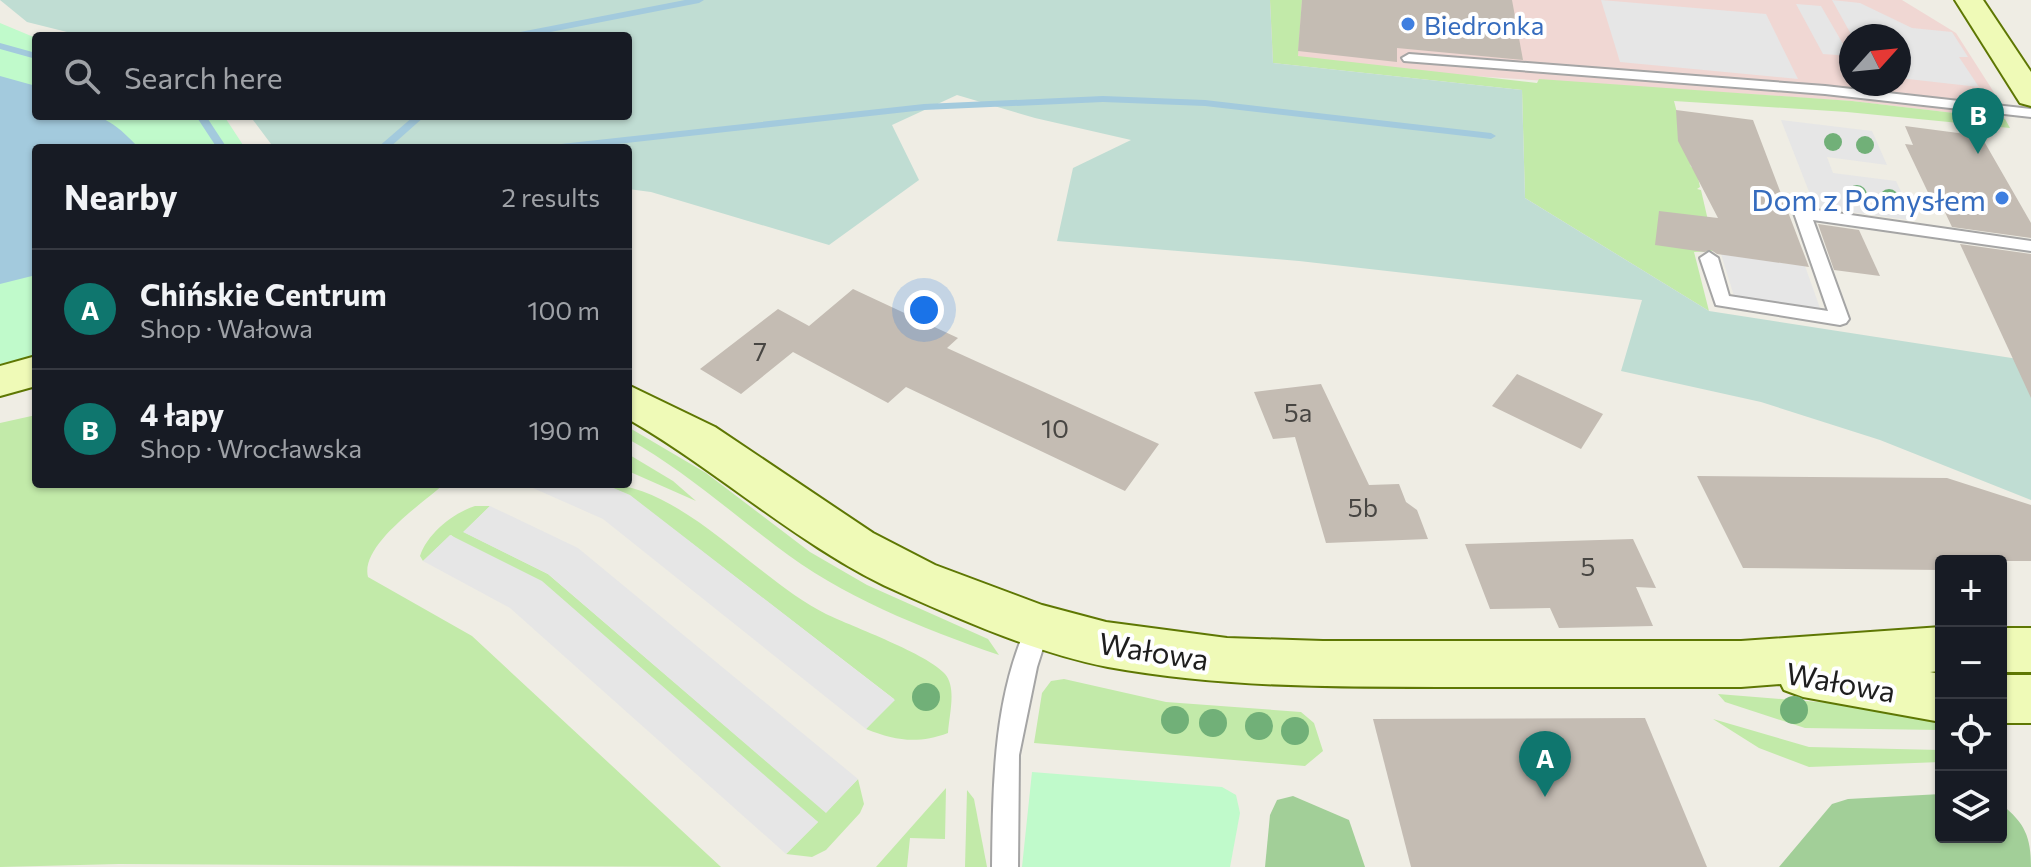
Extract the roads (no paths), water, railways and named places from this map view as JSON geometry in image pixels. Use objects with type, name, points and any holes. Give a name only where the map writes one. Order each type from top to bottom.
[{"type":"street","points":[[1969,0],[2031,96]]},
{"type":"street","points":[[0,381],[32,372]]},
{"type":"street","name":"Wałowa","points":[[632,402],[699,439],[856,547],[918,579],[1038,626],[1106,644],[1227,661],[1741,664],[1935,649]]},
{"type":"street","points":[[2007,650],[2031,650]]},
{"type":"street","name":"Wałowa","points":[[1741,664],[1935,697]]},
{"type":"street","points":[[2007,699],[2031,699]]},
{"type":"lane","points":[[1409,58],[1825,90],[2031,113]]},
{"type":"lane","points":[[1709,258],[1722,301],[1840,319],[1802,213],[2031,246]]},
{"type":"lane","points":[[1005,867],[1006,755],[1025,667],[1038,626]]},
{"type":"waterway","points":[[535,32],[699,0]]},
{"type":"waterway","points":[[0,46],[32,55]]},
{"type":"waterway","points":[[588,144],[924,107],[1103,99],[1205,103],[1491,136]]},
{"type":"waterway","points":[[204,120],[219,144]]},
{"type":"waterway","points":[[387,144],[415,120]]},
{"type":"place","name":"Biedronka","points":[[1408,24]]},
{"type":"place","name":"4 łapy","points":[[1978,154]]},
{"type":"place","name":"Dom z Pomysłem","points":[[2002,198]]},
{"type":"place","name":"Chińskie Centrum","points":[[1545,797]]}]
